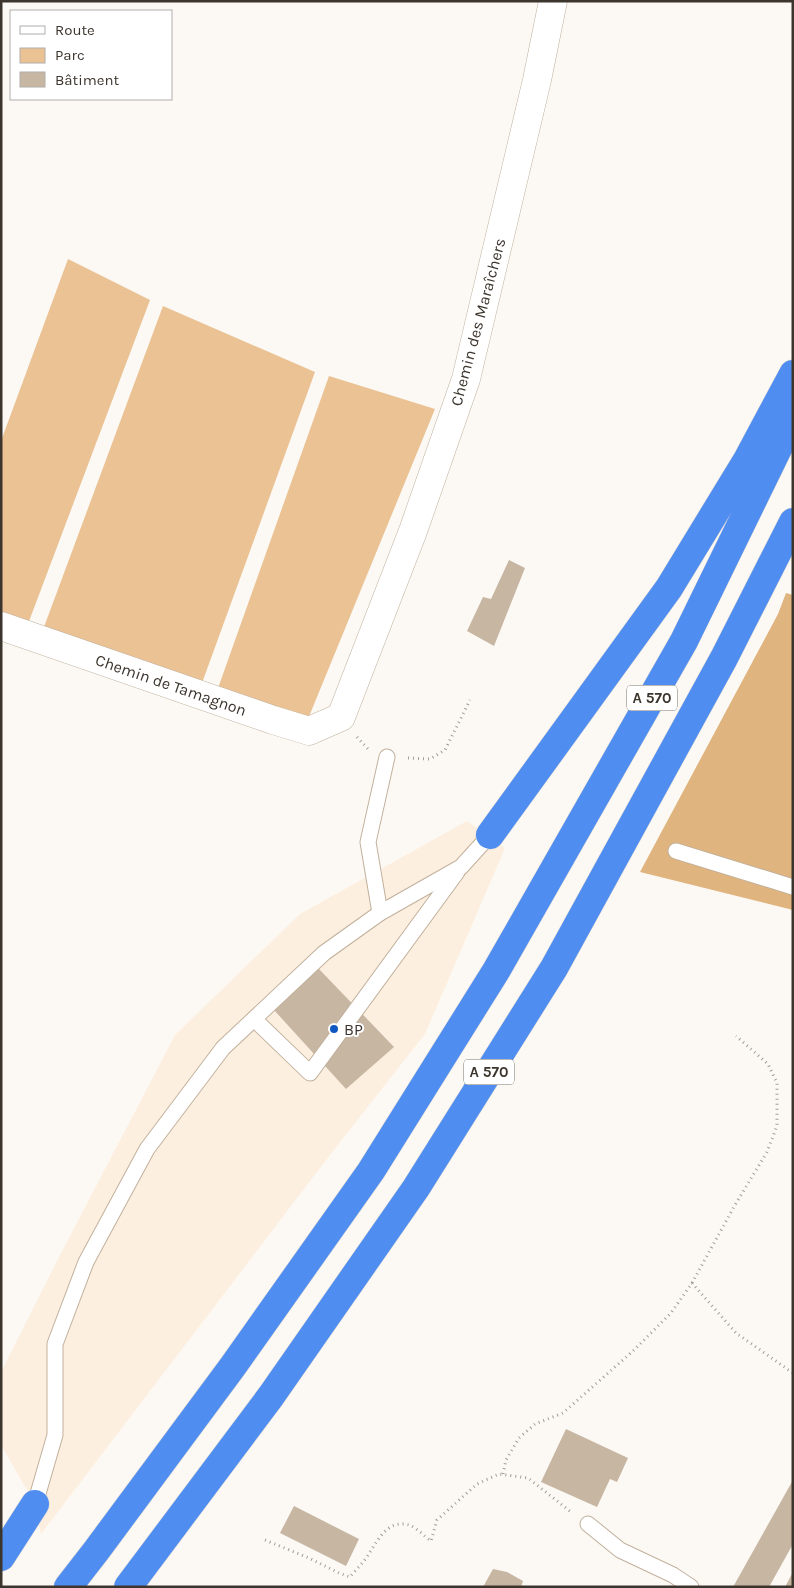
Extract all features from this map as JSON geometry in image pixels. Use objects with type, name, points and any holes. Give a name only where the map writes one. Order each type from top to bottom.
[{"type":"highway","points":[[490,835],[669,588],[747,460],[793,374]]},
{"type":"highway","name":"A 570","points":[[68,1587],[227,1374],[371,1171],[496,971],[684,641],[793,418]]},
{"type":"highway","name":"A 570","points":[[128,1587],[271,1396],[410,1196],[549,977],[724,658],[793,522]]},
{"type":"highway","points":[[1,1557],[35,1504]]},
{"type":"street","name":"Chemin des Maraîchers","points":[[341,717],[413,531],[466,379],[537,80],[553,1]]},
{"type":"street","name":"Chemin de Tamagnon","points":[[1,626],[309,731],[341,717]]},
{"type":"lane","points":[[380,913],[368,842],[387,757]]},
{"type":"lane","points":[[254,1019],[310,1073],[461,866],[490,835]]},
{"type":"lane","points":[[676,851],[793,887]]},
{"type":"lane","points":[[35,1504],[55,1435],[55,1344],[86,1262],[147,1149],[223,1048],[324,953],[380,913],[461,866]]},
{"type":"lane","points":[[588,1524],[620,1550],[673,1575],[691,1587]]},
{"type":"path","points":[[341,717],[366,748],[387,757],[430,759],[445,750],[470,700]]},
{"type":"path","points":[[503,1474],[506,1460],[519,1438],[535,1424],[563,1413],[633,1351],[671,1313],[692,1284],[735,1205],[767,1152],[777,1126],[776,1083],[768,1064],[736,1036]]},
{"type":"path","points":[[692,1284],[736,1333],[793,1373]]},
{"type":"path","points":[[265,1540],[350,1577],[364,1562],[386,1530],[397,1524],[410,1525],[431,1541],[437,1520],[477,1484],[498,1474],[528,1478],[588,1524]]},
{"type":"shaded area","points":[[786,593],[793,595],[793,910],[640,872],[778,614]]},
{"type":"shaded area","points":[[467,821],[505,848],[425,1034],[333,1151],[41,1534],[35,1504],[1,1445],[1,1372],[175,1035],[300,914]]},
{"type":"green space","points":[[68,259],[150,300],[28,624],[1,614],[1,441]]},
{"type":"green space","points":[[163,306],[315,372],[202,683],[44,627]]},
{"type":"green space","points":[[329,376],[435,409],[308,719],[217,691]]},
{"type":"building","points":[[509,560],[525,568],[494,646],[467,631],[483,597],[491,599]]},
{"type":"building","name":"BP","points":[[318,968],[394,1047],[346,1089],[274,1010]]},
{"type":"building","points":[[566,1429],[628,1458],[617,1482],[610,1479],[597,1507],[541,1482]]},
{"type":"building","points":[[793,1480],[793,1544],[769,1587],[733,1587]]},
{"type":"building","points":[[294,1506],[359,1539],[346,1566],[280,1533]]},
{"type":"building","points":[[493,1569],[507,1572],[523,1581],[521,1587],[483,1587]]},
{"type":"building","points":[[793,1572],[793,1587],[785,1587]]},
{"type":"place","name":"BP","points":[[334,1029]]}]
